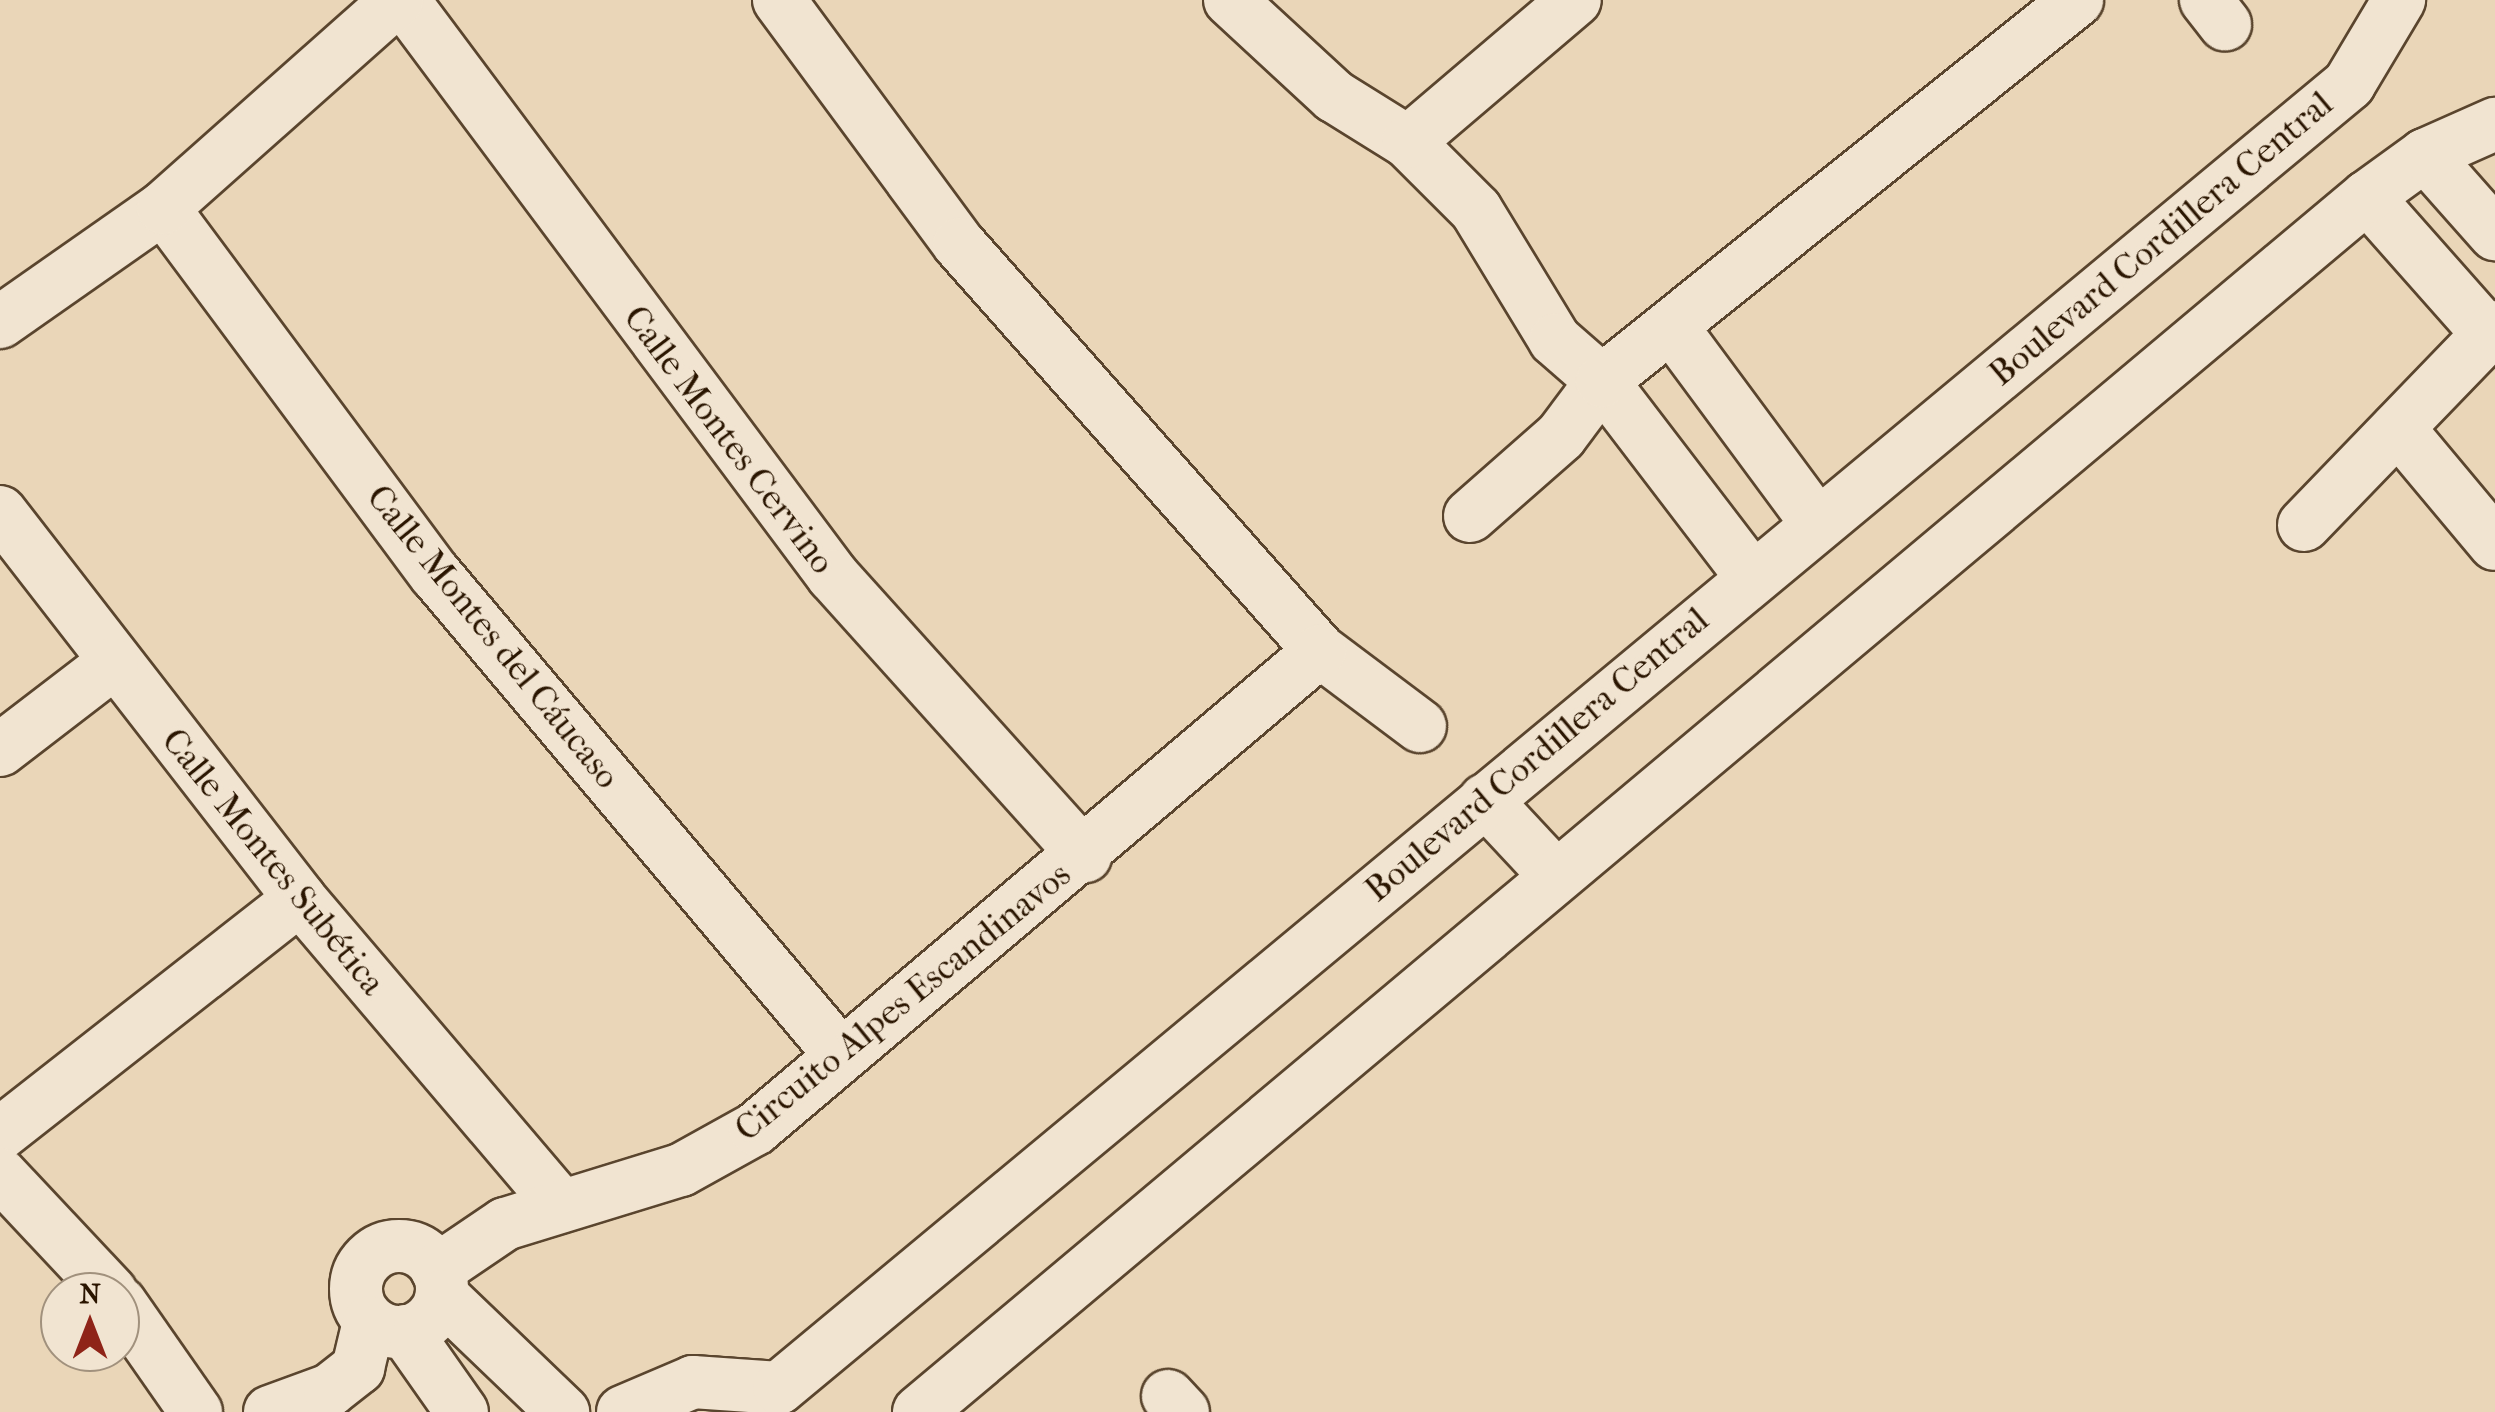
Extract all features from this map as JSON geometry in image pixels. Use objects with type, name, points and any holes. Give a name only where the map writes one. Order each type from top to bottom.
[{"type":"street","points":[[0,322],[163,208],[400,0]]},
{"type":"street","name":"Calle Montes Cervino","points":[[400,0],[832,576],[1085,856]]},
{"type":"street","points":[[779,0],[959,244],[1320,651],[1420,726]]},
{"type":"street","points":[[1230,0],[1334,96],[1408,142],[1476,210],[1555,340],[1602,380],[1751,576]]},
{"type":"street","points":[[1408,142],[1575,0]]},
{"type":"street","points":[[1470,516],[1561,436],[1602,380],[1674,330],[2077,0]]},
{"type":"street","name":"Boulevard Cordillera Central","points":[[623,1412],[693,1382],[796,1400],[1485,800],[2349,84],[2399,0]]},
{"type":"street","points":[[919,1412],[1554,874],[2366,197],[2425,155],[2495,124]]},
{"type":"street","points":[[2425,155],[2495,234]]},
{"type":"street","points":[[2304,526],[2492,331],[2366,197]]},
{"type":"street","name":"Calle Montes del Cáucaso","points":[[163,208],[436,576],[840,1054]]},
{"type":"street","points":[[1674,330],[1817,523]]},
{"type":"street","points":[[2398,428],[2495,544]]},
{"type":"street","name":"Calle Montes Subética","points":[[0,512],[112,664],[300,899],[558,1202]]},
{"type":"street","name":"Circuito Alpes Escandinavos","points":[[413,1305],[558,1202],[681,1170],[756,1129],[840,1054],[1085,856],[1320,651]]},
{"type":"street","points":[[0,750],[112,664]]},
{"type":"street","points":[[1485,800],[1554,874]]},
{"type":"street","points":[[0,1134],[300,899]]},
{"type":"street","points":[[0,1174],[92,1272]]},
{"type":"street","points":[[270,1412],[330,1390],[358,1368],[413,1305]]},
{"type":"street","points":[[413,1305],[462,1412]]},
{"type":"street","points":[[413,1305],[563,1412]]},
{"type":"street","points":[[140,1332],[196,1412]]}]
